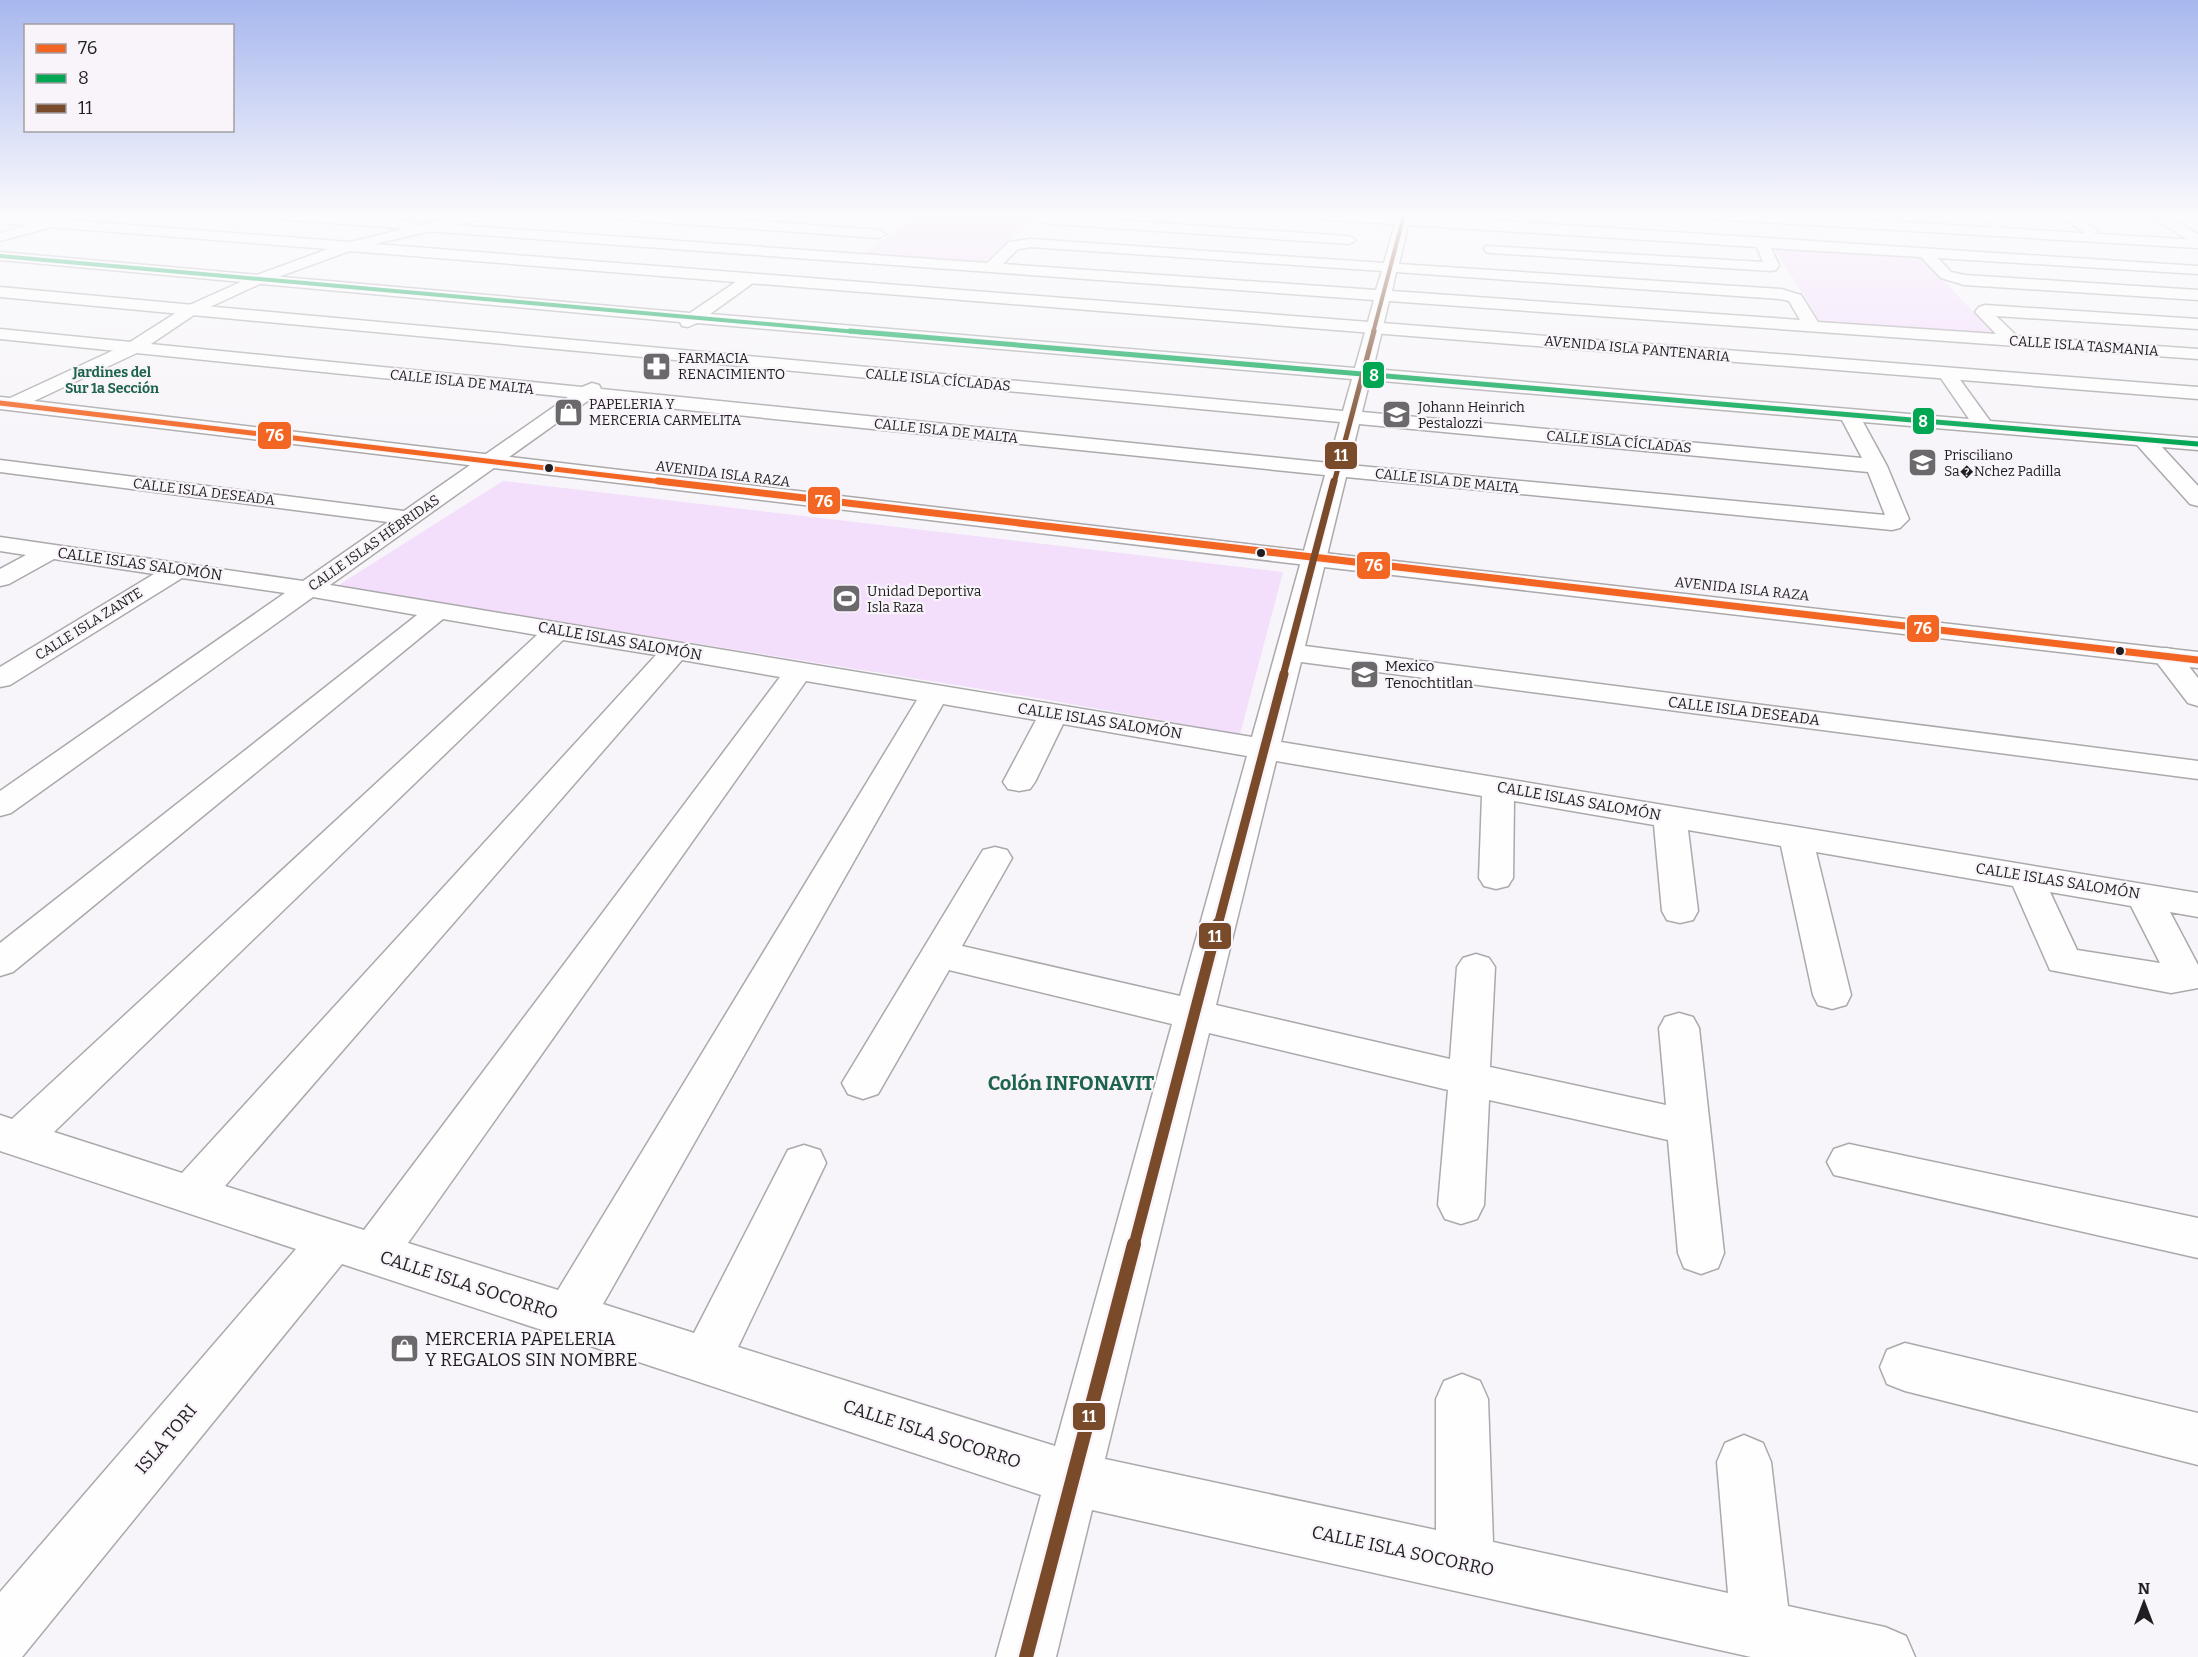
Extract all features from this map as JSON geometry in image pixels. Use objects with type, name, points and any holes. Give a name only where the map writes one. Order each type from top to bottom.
[{"type":"street","name":"CALLE ISLA CÍCLADAS","points":[[3,292],[1876,466]]},
{"type":"street","points":[[11,397],[124,347],[182,309],[219,292]]},
{"type":"street","points":[[410,292],[2198,444]]},
{"type":"street","name":"CALLE ISLAS HÉBRIDAS","points":[[0,806],[731,292]]},
{"type":"street","points":[[1026,1657],[1385,292]]},
{"type":"street","name":"AVENIDA ISLA PANTENARIA","points":[[1524,292],[1949,377],[2198,400]]},
{"type":"street","name":"CALLE ISLA TASMANIA","points":[[1576,292],[1812,326],[2198,354]]},
{"type":"street","points":[[1742,292],[1791,296],[1812,326]]},
{"type":"street","points":[[2159,292],[2198,295]]},
{"type":"street","points":[[2012,341],[1983,312],[1985,309],[2198,324]]},
{"type":"street","name":"CALLE ISLA DE MALTA","points":[[0,334],[584,395],[1892,523],[1898,519],[1876,466]]},
{"type":"street","points":[[1949,377],[1983,425]]},
{"type":"street","name":"AVENIDA ISLA PANTENARIA","points":[[1949,377],[2198,393]]},
{"type":"street","name":"AVENIDA ISLA RAZA","points":[[11,397],[1317,551],[2198,660]]},
{"type":"street","name":"AVENIDA ISLA RAZA","points":[[11,397],[499,455]]},
{"type":"street","points":[[1849,414],[1876,466]]},
{"type":"street","points":[[2143,439],[2197,496]]},
{"type":"street","name":"CALLE ISLA DESEADA","points":[[0,466],[408,518]]},
{"type":"street","name":"CALLE ISLAS SALOMÓN","points":[[0,544],[439,610],[2198,905]]},
{"type":"street","points":[[0,579],[51,551]]},
{"type":"street","name":"AVENIDA ISLA RAZA","points":[[1317,551],[2198,640]]},
{"type":"street","name":"CALLE ISLA ZANTE","points":[[0,679],[178,570]]},
{"type":"street","points":[[0,963],[439,610]]},
{"type":"street","points":[[9,1136],[558,630]]},
{"type":"street","points":[[190,1195],[676,650]]},
{"type":"street","name":"CALLE ISLA DESEADA","points":[[1290,652],[2198,770]]},
{"type":"street","points":[[2166,656],[2198,697]]},
{"type":"street","name":"ISLA TORI","points":[[0,1637],[353,1247],[799,670]]},
{"type":"street","points":[[569,1317],[935,693]]},
{"type":"street","points":[[1019,782],[1054,713]]},
{"type":"street","points":[[1496,878],[1498,788]]},
{"type":"street","points":[[1670,817],[1680,911]]},
{"type":"street","points":[[1796,838],[1832,995]]},
{"type":"street","points":[[863,1083],[995,858]]},
{"type":"street","points":[[2026,876],[2063,961],[2171,980],[2186,978],[2143,895]]},
{"type":"street","points":[[938,954],[1468,1079],[1689,1127]]},
{"type":"street","points":[[1461,1205],[1476,967]]},
{"type":"street","points":[[1679,1029],[1701,1253]]},
{"type":"street","name":"CALLE ISLA SOCORRO","points":[[9,1136],[1072,1479],[1885,1657]]},
{"type":"street","points":[[706,1362],[804,1162]]},
{"type":"street","points":[[1849,1162],[2198,1238]]},
{"type":"street","points":[[1905,1366],[2198,1439]]},
{"type":"street","points":[[1462,1399],[1465,1565]]},
{"type":"street","points":[[1744,1462],[1761,1630]]},
{"type":"shaded area","points":[[1802,292],[1955,292],[1996,337],[1822,324]]},
{"type":"shaded area","name":"Unidad Deportiva Isla Raza","points":[[503,481],[1283,572],[1240,734],[1043,699],[337,586]]},
{"type":"transit line","name":"8","points":[[407,292],[2198,444]]},
{"type":"transit line","name":"11","points":[[1026,1657],[1384,292]]},
{"type":"transit line","name":"76","points":[[0,403],[1315,559],[2198,660]]},
{"type":"place","name":"FARMACIA RENACIMIENTO","points":[[657,366]]},
{"type":"place","name":"PAPELERIA Y MERCERIA CARMELITA","points":[[568,412]]},
{"type":"place","name":"Johann Heinrich Pestalozzi","points":[[1397,415]]},
{"type":"place","name":"Prisciliano Sa�Nchez Padilla","points":[[1923,463]]},
{"type":"place","name":"Unidad Deportiva Isla Raza","points":[[846,599]]},
{"type":"place","name":"Mexico Tenochtitlan","points":[[1364,675]]},
{"type":"place","name":"MERCERIA PAPELERIA Y REGALOS SIN NOMBRE","points":[[404,1349]]},
{"type":"district","name":"Jardines del Sur 1a Sección","points":[[112,380]]},
{"type":"district","name":"Colón INFONAVIT","points":[[1071,1083]]}]
